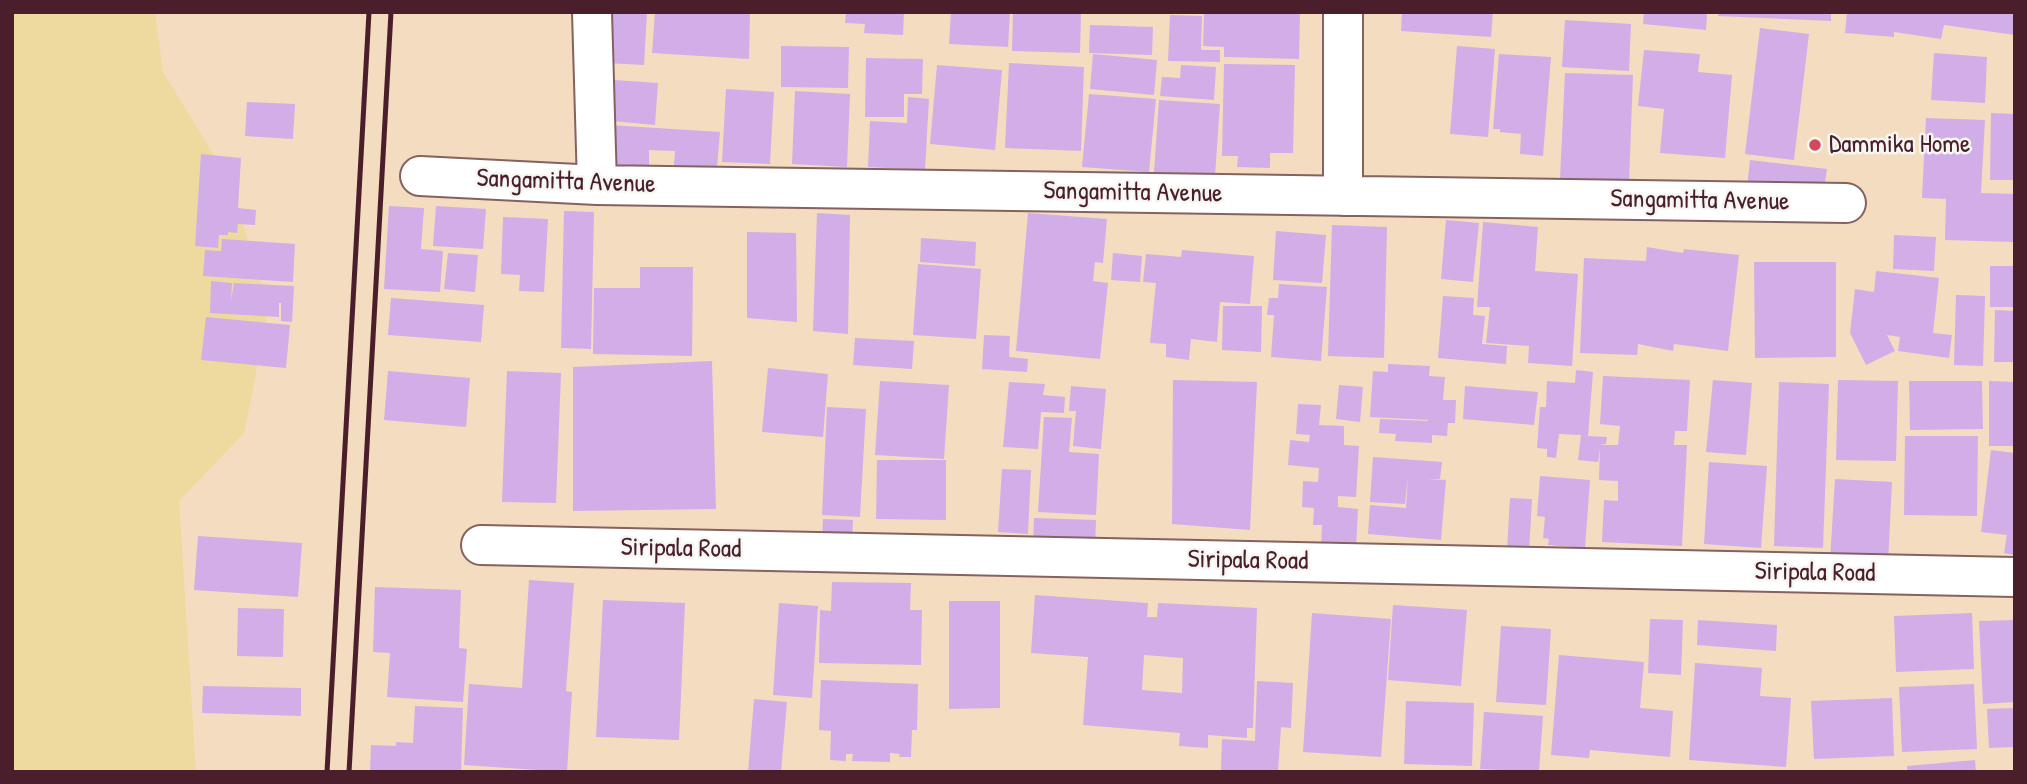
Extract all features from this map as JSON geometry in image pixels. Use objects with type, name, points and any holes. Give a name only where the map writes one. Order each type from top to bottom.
[{"type":"street","points":[[592,12],[597,185]]},
{"type":"street","points":[[1343,12],[1343,196]]},
{"type":"street","name":"Sangamitta Avenue","points":[[419,176],[597,185],[1846,203]]},
{"type":"street","name":"Siripala Road","points":[[481,545],[2015,577]]},
{"type":"sand","points":[[12,12],[155,12],[163,72],[228,178],[269,307],[244,433],[179,501],[196,772],[12,772]]},
{"type":"building","points":[[609,12],[647,12],[644,65],[606,63]]},
{"type":"building","points":[[655,12],[750,12],[749,59],[652,53]]},
{"type":"building","points":[[846,12],[904,12],[903,35],[864,33],[865,24],[845,23]]},
{"type":"building","points":[[951,12],[1010,12],[1008,47],[949,44]]},
{"type":"building","points":[[1013,12],[1081,12],[1080,53],[1012,51]]},
{"type":"building","points":[[1204,12],[1300,12],[1299,59],[1224,57],[1224,47],[1203,46]]},
{"type":"building","points":[[1402,12],[1493,12],[1491,37],[1401,31]]},
{"type":"building","points":[[1644,12],[1707,12],[1706,30],[1643,24]]},
{"type":"building","points":[[1719,12],[1831,12],[1831,21],[1718,16]]},
{"type":"building","points":[[1847,12],[2015,12],[2015,35],[1944,25],[1941,39],[1894,32],[1894,37],[1845,33]]},
{"type":"building","points":[[1170,15],[1202,16],[1201,50],[1220,50],[1220,62],[1168,61]]},
{"type":"building","points":[[1565,20],[1631,24],[1629,71],[1562,67]]},
{"type":"building","points":[[1090,25],[1153,27],[1152,55],[1089,53]]},
{"type":"building","points":[[1760,28],[1809,34],[1794,160],[1745,154]]},
{"type":"building","points":[[781,46],[849,47],[848,88],[781,87]]},
{"type":"building","points":[[1457,46],[1495,49],[1488,137],[1450,134]]},
{"type":"building","points":[[1644,50],[1700,54],[1698,72],[1732,75],[1725,158],[1660,153],[1664,109],[1638,106]]},
{"type":"building","points":[[1934,53],[1987,57],[1985,103],[1931,100]]},
{"type":"building","points":[[1093,54],[1157,60],[1154,95],[1090,89]]},
{"type":"building","points":[[1499,54],[1551,57],[1543,156],[1520,154],[1521,134],[1493,129]]},
{"type":"building","points":[[866,58],[923,59],[922,94],[904,94],[904,117],[865,117]]},
{"type":"building","points":[[1009,63],[1084,67],[1081,151],[1005,148]]},
{"type":"building","points":[[1224,64],[1295,65],[1293,153],[1270,153],[1270,168],[1237,167],[1238,156],[1222,156]]},
{"type":"building","points":[[937,65],[1002,70],[995,150],[930,144]]},
{"type":"building","points":[[1181,65],[1216,67],[1214,100],[1160,96],[1162,77],[1180,78]]},
{"type":"building","points":[[1565,73],[1633,75],[1629,182],[1560,179]]},
{"type":"building","points":[[614,80],[658,83],[655,125],[612,121]]},
{"type":"building","points":[[726,89],[774,92],[770,164],[722,162]]},
{"type":"building","points":[[795,91],[850,94],[847,167],[792,164]]},
{"type":"building","points":[[1089,94],[1156,99],[1149,172],[1082,167]]},
{"type":"building","points":[[908,97],[929,99],[925,170],[868,167],[870,121],[907,123]]},
{"type":"building","points":[[1159,100],[1220,104],[1215,176],[1154,172]]},
{"type":"building","points":[[247,102],[295,104],[293,139],[245,136]]},
{"type":"building","points":[[1991,113],[2015,114],[2015,180],[1990,180]]},
{"type":"building","points":[[1926,118],[1985,120],[1981,193],[2015,194],[2015,242],[1945,240],[1946,199],[1922,198]]},
{"type":"building","points":[[609,125],[720,132],[716,179],[673,177],[675,151],[649,150],[649,167],[607,164]]},
{"type":"building","points":[[201,154],[241,158],[238,208],[256,210],[255,225],[238,224],[237,233],[219,235],[218,248],[195,246]]},
{"type":"building","points":[[1750,160],[1827,169],[1823,195],[1747,187]]},
{"type":"building","points":[[389,206],[424,208],[421,249],[443,251],[440,292],[384,289]]},
{"type":"building","points":[[436,206],[486,209],[483,249],[433,246]]},
{"type":"building","points":[[564,211],[594,212],[591,349],[561,348]]},
{"type":"building","points":[[817,213],[850,215],[848,334],[813,331]]},
{"type":"building","points":[[1028,213],[1107,219],[1103,263],[1095,262],[1093,281],[1108,283],[1100,359],[1016,351]]},
{"type":"building","points":[[503,217],[548,219],[544,292],[519,291],[520,275],[501,274]]},
{"type":"building","points":[[1446,220],[1479,223],[1473,282],[1441,279]]},
{"type":"building","points":[[1483,222],[1538,227],[1535,271],[1578,274],[1572,366],[1528,363],[1529,346],[1486,343],[1490,307],[1477,307]]},
{"type":"building","points":[[1332,225],[1387,227],[1384,358],[1328,356]]},
{"type":"building","points":[[1276,231],[1326,235],[1322,283],[1273,280]]},
{"type":"building","points":[[747,232],[796,233],[797,322],[747,318]]},
{"type":"building","points":[[1894,235],[1936,237],[1934,271],[1893,269]]},
{"type":"building","points":[[921,238],[976,242],[975,266],[920,262]]},
{"type":"building","points":[[222,239],[295,244],[293,282],[203,276],[205,250],[221,251]]},
{"type":"building","points":[[1647,247],[1683,253],[1684,249],[1739,255],[1728,351],[1674,344],[1673,351],[1638,344],[1637,355],[1580,353],[1584,258],[1646,261]]},
{"type":"building","points":[[1182,250],[1254,256],[1250,304],[1220,302],[1217,342],[1191,339],[1189,360],[1166,357],[1166,344],[1150,343],[1156,283],[1143,282],[1146,254],[1181,257]]},
{"type":"building","points":[[448,253],[478,255],[475,292],[444,289]]},
{"type":"building","points":[[1113,253],[1142,256],[1140,282],[1111,280]]},
{"type":"building","points":[[1754,262],[1836,262],[1836,357],[1755,358]]},
{"type":"building","points":[[918,264],[981,269],[976,339],[913,335]]},
{"type":"building","points":[[1990,266],[2015,266],[2015,307],[1990,307]]},
{"type":"building","points":[[640,267],[693,267],[692,356],[593,354],[594,288],[640,288]]},
{"type":"building","points":[[1876,271],[1939,278],[1933,333],[1952,335],[1949,358],[1898,351],[1900,337],[1887,335],[1895,351],[1866,365],[1850,333],[1855,289],[1874,292]]},
{"type":"building","points":[[211,281],[232,283],[231,301],[234,283],[294,286],[292,322],[281,321],[281,303],[279,317],[210,313]]},
{"type":"building","points":[[1279,284],[1327,287],[1321,361],[1271,357],[1274,315],[1267,315],[1269,298],[1278,298]]},
{"type":"building","points":[[1956,295],[1985,296],[1983,366],[1954,365]]},
{"type":"building","points":[[1443,296],[1474,298],[1473,315],[1485,316],[1482,344],[1507,346],[1506,364],[1438,358]]},
{"type":"building","points":[[391,298],[484,305],[481,342],[388,335]]},
{"type":"building","points":[[1223,306],[1262,306],[1261,352],[1222,350]]},
{"type":"building","points":[[1995,310],[2015,311],[2015,362],[1994,362]]},
{"type":"building","points":[[206,317],[290,325],[286,368],[201,360]]},
{"type":"building","points":[[984,335],[1010,336],[1009,357],[1028,359],[1027,372],[982,369]]},
{"type":"building","points":[[855,338],[914,341],[912,369],[853,365]]},
{"type":"building","points":[[712,361],[716,509],[573,511],[573,367]]},
{"type":"building","points":[[1388,364],[1430,366],[1429,376],[1445,377],[1443,400],[1456,400],[1455,423],[1448,423],[1447,436],[1432,435],[1432,443],[1395,441],[1396,434],[1379,433],[1380,419],[1428,421],[1429,407],[1428,420],[1370,417],[1373,371],[1388,372]]},
{"type":"building","points":[[768,368],[828,374],[823,437],[762,432]]},
{"type":"building","points":[[1576,370],[1593,372],[1588,436],[1607,437],[1606,444],[1599,445],[1618,445],[1620,426],[1600,424],[1603,376],[1690,380],[1687,431],[1675,431],[1674,445],[1687,445],[1682,546],[1602,542],[1604,500],[1618,501],[1618,481],[1599,480],[1600,449],[1598,462],[1578,460],[1581,435],[1559,434],[1556,458],[1547,457],[1547,449],[1537,448],[1540,407],[1546,407],[1547,381],[1575,383]]},
{"type":"building","points":[[388,371],[470,378],[466,427],[384,420]]},
{"type":"building","points":[[507,371],[561,373],[556,503],[502,502]]},
{"type":"building","points":[[1173,380],[1257,382],[1250,530],[1172,524]]},
{"type":"building","points":[[1713,380],[1752,383],[1746,455],[1706,452]]},
{"type":"building","points":[[1838,380],[1898,381],[1896,461],[1836,460]]},
{"type":"building","points":[[880,381],[949,385],[944,459],[875,455]]},
{"type":"building","points":[[1909,381],[1982,381],[1983,429],[1910,430]]},
{"type":"building","points":[[1989,381],[2015,382],[2015,446],[1989,446]]},
{"type":"building","points":[[1009,382],[1045,384],[1043,395],[1065,397],[1064,413],[1041,412],[1038,449],[1003,447]]},
{"type":"building","points":[[1779,382],[1829,384],[1823,548],[1774,546]]},
{"type":"building","points":[[1339,385],[1363,387],[1360,422],[1336,419]]},
{"type":"building","points":[[1071,386],[1106,389],[1101,449],[1073,446],[1076,411],[1069,411]]},
{"type":"building","points":[[1465,386],[1538,392],[1534,425],[1463,419]]},
{"type":"building","points":[[1298,404],[1321,405],[1319,425],[1344,426],[1344,445],[1359,446],[1356,497],[1338,496],[1338,507],[1358,509],[1356,549],[1321,548],[1322,525],[1313,525],[1314,508],[1302,507],[1303,481],[1318,482],[1319,468],[1288,465],[1290,440],[1309,442],[1310,435],[1296,434]]},
{"type":"building","points":[[827,407],[866,409],[860,517],[822,515]]},
{"type":"building","points":[[1044,417],[1072,418],[1069,452],[1099,454],[1096,515],[1038,512]]},
{"type":"building","points":[[1905,436],[1978,436],[1977,516],[1904,515]]},
{"type":"building","points":[[1991,450],[2015,453],[2015,555],[2004,553],[2007,535],[1981,532]]},
{"type":"building","points":[[1373,457],[1442,462],[1440,479],[1427,479],[1446,480],[1441,540],[1368,534],[1370,505],[1406,508],[1408,476],[1405,504],[1370,502]]},
{"type":"building","points":[[877,460],[946,460],[946,520],[876,519]]},
{"type":"building","points":[[1709,462],[1767,466],[1761,548],[1704,544]]},
{"type":"building","points":[[1002,469],[1031,470],[1028,534],[998,532]]},
{"type":"building","points":[[1540,476],[1590,480],[1585,548],[1548,545],[1549,539],[1543,538],[1545,517],[1537,516]]},
{"type":"building","points":[[1835,479],[1892,482],[1888,563],[1830,560]]},
{"type":"building","points":[[1510,498],[1532,499],[1529,551],[1507,550]]},
{"type":"building","points":[[1034,518],[1096,520],[1095,549],[1033,547]]},
{"type":"building","points":[[823,519],[853,520],[852,541],[822,540]]},
{"type":"building","points":[[198,536],[302,543],[298,597],[194,590]]},
{"type":"building","points":[[529,580],[574,583],[566,691],[572,692],[567,772],[464,765],[469,684],[522,688]]},
{"type":"building","points":[[832,582],[911,583],[910,610],[922,610],[921,665],[819,663],[820,610],[831,611]]},
{"type":"building","points":[[375,587],[461,590],[459,648],[467,649],[463,702],[387,697],[390,653],[373,652]]},
{"type":"building","points":[[1035,595],[1148,603],[1147,617],[1157,617],[1158,603],[1257,608],[1253,728],[1247,728],[1247,738],[1208,735],[1208,748],[1179,746],[1180,733],[1083,725],[1088,657],[1031,653]],"holes":[[[1144,655],[1183,658],[1182,693],[1142,690]]]},
{"type":"building","points":[[603,600],[685,603],[679,740],[596,737]]},
{"type":"building","points":[[949,601],[1000,601],[1000,708],[949,709]]},
{"type":"building","points":[[779,603],[818,606],[812,698],[773,695]]},
{"type":"building","points":[[1393,605],[1467,610],[1461,686],[1388,680]]},
{"type":"building","points":[[238,608],[284,609],[283,657],[237,656]]},
{"type":"building","points":[[1312,613],[1391,619],[1381,757],[1303,752]]},
{"type":"building","points":[[1972,613],[1974,669],[1896,672],[1894,616]]},
{"type":"building","points":[[1650,619],[1683,620],[1681,675],[1648,673]]},
{"type":"building","points":[[1698,620],[1777,625],[1776,651],[1697,645]]},
{"type":"building","points":[[2015,620],[2015,702],[1983,704],[1979,621]]},
{"type":"building","points":[[1501,626],[1551,629],[1546,705],[1496,702]]},
{"type":"building","points":[[1559,655],[1644,662],[1640,708],[1673,711],[1670,757],[1590,750],[1589,758],[1551,755]]},
{"type":"building","points":[[1695,663],[1762,668],[1760,696],[1791,698],[1786,767],[1689,760]]},
{"type":"building","points":[[821,680],[918,684],[917,730],[912,730],[911,757],[899,757],[900,754],[890,753],[890,762],[852,761],[853,754],[846,754],[846,761],[830,760],[831,731],[819,730]]},
{"type":"building","points":[[1257,681],[1293,683],[1291,728],[1281,727],[1278,772],[1221,770],[1222,739],[1255,741]]},
{"type":"building","points":[[1974,684],[1977,749],[1902,752],[1899,687]]},
{"type":"building","points":[[203,686],[301,688],[301,716],[202,713]]},
{"type":"building","points":[[1892,698],[1894,756],[1814,759],[1811,701]]},
{"type":"building","points":[[754,699],[787,702],[781,772],[748,772]]},
{"type":"building","points":[[1406,701],[1474,703],[1472,766],[1404,764]]},
{"type":"building","points":[[415,706],[463,708],[461,772],[370,772],[371,745],[396,746],[396,742],[413,743]]},
{"type":"building","points":[[2015,708],[2015,747],[1989,748],[1987,709]]},
{"type":"building","points":[[1484,712],[1543,716],[1539,772],[1480,769]]},
{"type":"building","points":[[1975,760],[1976,772],[1907,772],[1907,766]]},
{"type":"railway","points":[[327,772],[369,12]]},
{"type":"railway","points":[[349,772],[391,12]]},
{"type":"place","name":"Dammika Home","points":[[1815,145]]}]
